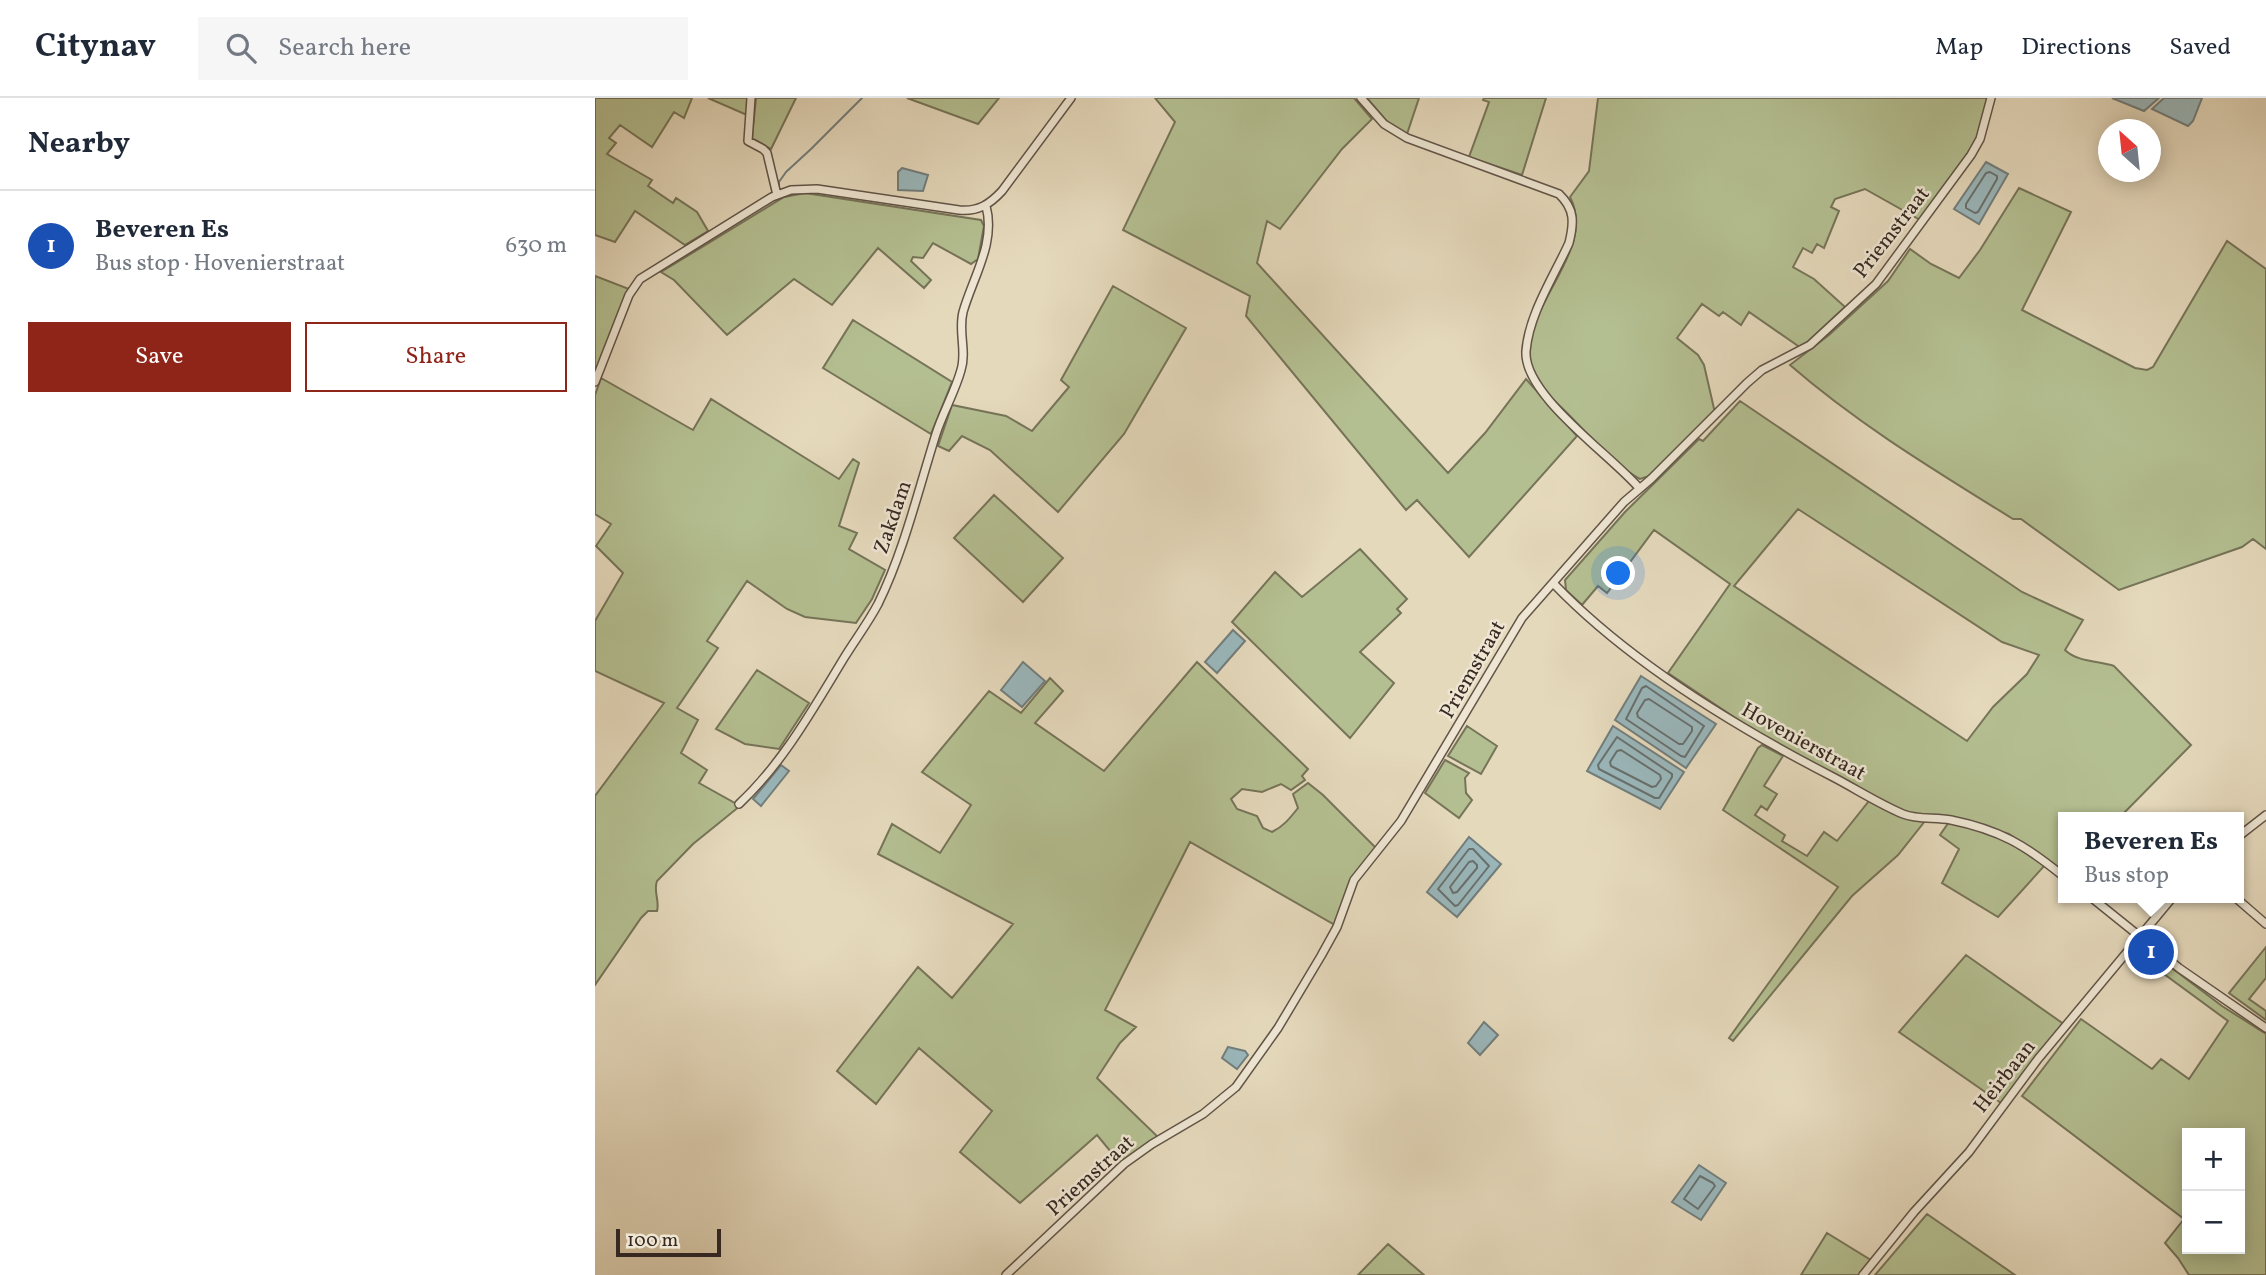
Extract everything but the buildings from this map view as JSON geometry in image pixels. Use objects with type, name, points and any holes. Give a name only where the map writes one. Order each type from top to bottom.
[{"type":"street","points":[[751,98],[748,141],[767,153],[777,195]]},
{"type":"street","points":[[595,382],[629,295],[640,279],[777,195],[800,188],[968,211],[986,206],[1002,191],[1071,98]]},
{"type":"street","points":[[1361,98],[1384,124],[1407,138],[1559,194],[1566,201],[1573,217],[1573,229],[1534,319],[1525,354],[1529,375],[1588,440],[1628,474],[1639,488]]},
{"type":"street","name":"Priemstraat","points":[[1006,1275],[1124,1164],[1152,1143],[1203,1114],[1236,1087],[1278,1028],[1321,956],[1337,927],[1355,880],[1401,821],[1523,618],[1639,488],[1762,370],[1810,345],[1876,284],[1971,155],[1980,139],[1991,98]]},
{"type":"street","name":"Zakdam","points":[[739,804],[760,783],[814,709],[877,606],[961,371],[965,356],[963,314],[988,239],[989,218],[986,206]]},
{"type":"street","name":"Hovenierstraat","points":[[1554,584],[1593,621],[1641,658],[1770,745],[1908,816],[1943,819],[1996,832],[2015,841],[2058,872]]},
{"type":"street","points":[[2244,832],[2266,815]]},
{"type":"street","points":[[2098,903],[2179,968],[2266,1028]]},
{"type":"street","name":"Heirbaan","points":[[1863,1275],[1914,1212],[1969,1152],[2030,1069],[2168,903]]},
{"type":"street","points":[[2242,903],[2266,924]]},
{"type":"green space","points":[[595,98],[692,98],[684,118],[674,112],[652,147],[620,125],[609,138],[616,143],[607,154],[652,180],[648,186],[673,203],[676,198],[697,212],[708,231],[685,245],[635,211],[615,242],[595,235]]},
{"type":"green space","points":[[708,98],[749,98],[747,115]]},
{"type":"green space","points":[[756,98],[796,98],[771,149],[752,138]]},
{"type":"green space","points":[[907,98],[999,98],[978,124]]},
{"type":"green space","points":[[1155,98],[1354,98],[1372,119],[1342,149],[1280,229],[1267,221],[1257,263],[1448,473],[1485,433],[1526,379],[1577,436],[1469,557],[1417,500],[1406,510],[1246,316],[1250,296],[1123,230],[1175,122]]},
{"type":"green space","points":[[1367,98],[1419,98],[1407,134],[1389,124]]},
{"type":"green space","points":[[1546,98],[1522,175],[1469,157],[1489,102],[1483,100]]},
{"type":"green space","points":[[1598,98],[1990,98],[1977,140],[1922,221],[1865,189],[1835,199],[1831,207],[1839,211],[1824,248],[1817,244],[1812,253],[1803,248],[1793,267],[1814,279],[1845,307],[1801,348],[1749,312],[1741,325],[1723,312],[1719,316],[1702,304],[1677,338],[1698,355],[1704,365],[1715,413],[1649,476],[1640,479],[1604,451],[1545,392],[1533,374],[1529,352],[1533,329],[1573,241],[1576,219],[1570,197],[1589,171]]},
{"type":"green space","points":[[2019,188],[2071,212],[2022,310],[2135,368],[2147,370],[2153,367],[2227,241],[2266,269],[2266,549],[2253,539],[2242,547],[2119,590],[2021,519],[2013,519],[1843,408],[1790,365],[1829,335],[1888,281],[1910,249],[1931,264],[1959,278]]},
{"type":"green space","points":[[805,193],[981,220],[984,226],[978,259],[971,264],[933,243],[923,258],[913,257],[911,261],[931,280],[924,288],[878,248],[832,305],[794,279],[727,335],[674,280],[661,272],[784,197]]},
{"type":"green space","points":[[595,276],[629,289],[595,375]]},
{"type":"green space","points":[[1113,286],[1186,328],[1124,434],[1058,512],[990,450],[962,436],[949,451],[938,446],[952,405],[1006,416],[1032,431],[1069,387],[1061,380]]},
{"type":"green space","points":[[853,320],[952,382],[931,434],[823,368]]},
{"type":"green space","points":[[601,378],[693,430],[711,399],[839,479],[853,459],[859,463],[839,526],[857,533],[849,549],[885,570],[872,599],[856,623],[805,617],[787,609],[747,581],[707,641],[718,648],[677,708],[698,720],[681,753],[707,770],[699,783],[740,806],[693,844],[657,881],[657,911],[648,911],[641,918],[595,985],[595,796],[664,703],[595,671],[595,621],[623,573],[596,546],[611,524],[595,514],[595,395]]},
{"type":"green space","points":[[1740,401],[2022,592],[2083,620],[2065,650],[2082,659],[2114,666],[2191,745],[2125,812],[2058,812],[2058,868],[2009,834],[1947,816],[1914,814],[1901,810],[1773,743],[1668,673],[1730,584],[1654,530],[1607,593],[1598,586],[1582,605],[1566,590],[1565,580],[1625,512],[1699,439],[1703,441]],"holes":[[[1798,509],[2002,642],[2039,655],[2027,674],[1993,707],[1967,741],[1734,586]]]},
{"type":"green space","points":[[994,495],[1063,558],[1023,602],[954,538]]},
{"type":"green space","points":[[1360,549],[1407,599],[1397,609],[1401,613],[1360,652],[1394,683],[1350,738],[1232,622],[1275,572],[1302,597]]},
{"type":"green space","points":[[1197,662],[1308,769],[1302,776],[1305,780],[1291,790],[1281,784],[1262,792],[1242,789],[1231,799],[1237,809],[1257,816],[1263,828],[1272,832],[1298,808],[1293,794],[1308,783],[1376,848],[1356,872],[1335,925],[1190,842],[1105,1010],[1136,1027],[1120,1043],[1097,1078],[1158,1137],[1120,1163],[1097,1135],[1020,1203],[960,1152],[992,1111],[919,1048],[876,1104],[837,1071],[918,967],[952,998],[1013,924],[878,854],[892,824],[940,853],[971,805],[922,772],[989,691],[1021,713],[1050,678],[1063,691],[1035,723],[1104,771]]},
{"type":"green space","points":[[757,670],[809,703],[779,749],[745,744],[716,729]]},
{"type":"green space","points":[[1467,726],[1497,746],[1481,774],[1448,756]]},
{"type":"green space","points":[[1762,745],[1783,756],[1764,786],[1777,794],[1767,810],[1761,806],[1755,815],[1785,835],[1782,841],[1807,856],[1824,832],[1837,841],[1869,801],[1925,821],[1898,855],[1852,896],[1733,1041],[1729,1038],[1838,887],[1723,810]]},
{"type":"green space","points":[[1445,760],[1469,773],[1465,778],[1466,793],[1472,800],[1459,818],[1425,793]]},
{"type":"green space","points":[[1949,822],[1995,834],[2045,865],[1998,917],[1942,883],[1959,849],[1940,835]]},
{"type":"green space","points":[[2140,944],[2222,1006],[2266,1034],[2266,1275],[2189,1275],[2165,1243],[2182,1222],[2182,1254],[2245,1254],[2245,1128],[2182,1128],[2182,1217],[2022,1096],[2081,1019],[2152,1069],[2161,1059],[2189,1079],[2228,1021],[2134,952]]},
{"type":"green space","points":[[2266,947],[2266,978],[2249,999],[2266,1011],[2266,1020],[2229,993]]},
{"type":"green space","points":[[1966,955],[2065,1025],[2001,1103],[1899,1032]]},
{"type":"green space","points":[[1927,1214],[2015,1275],[1875,1275]]},
{"type":"green space","points":[[1827,1233],[1874,1262],[1863,1275],[1801,1275]]},
{"type":"green space","points":[[1388,1244],[1424,1275],[1358,1275]]},
{"type":"water","points":[[2112,98],[2159,98],[2144,111]]},
{"type":"water","points":[[2164,98],[2202,98],[2193,121],[2188,126],[2152,109]]},
{"type":"water","points":[[1986,162],[2008,174],[1979,224],[1954,209]]},
{"type":"water","points":[[902,168],[928,175],[923,191],[898,190],[898,172]]},
{"type":"water","points":[[1233,630],[1245,641],[1217,673],[1205,662]]},
{"type":"water","points":[[1023,662],[1045,681],[1022,707],[1001,690]]},
{"type":"water","points":[[1641,676],[1716,724],[1686,768],[1615,720]]},
{"type":"water","points":[[1613,726],[1684,772],[1660,809],[1587,771]]},
{"type":"water","points":[[781,765],[789,771],[761,806],[753,799]]},
{"type":"water","points":[[1469,837],[1501,864],[1457,917],[1427,892]]},
{"type":"water","points":[[1484,1022],[1498,1035],[1480,1055],[1468,1043]]},
{"type":"water","points":[[1228,1047],[1245,1051],[1248,1055],[1237,1069],[1222,1058]]},
{"type":"water","points":[[1699,1165],[1726,1183],[1701,1220],[1672,1202]]},
{"type":"waterway","points":[[779,186],[786,172],[862,98]]},
{"type":"place","name":"Beveren Es","points":[[2151,952]]}]
